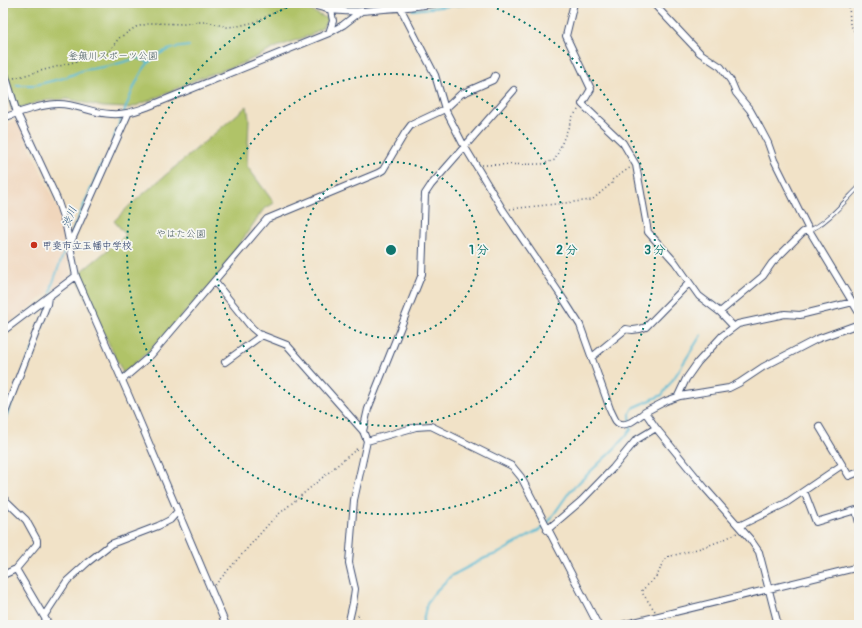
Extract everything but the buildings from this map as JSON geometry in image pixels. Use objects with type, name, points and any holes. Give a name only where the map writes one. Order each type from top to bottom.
[{"type":"street","points":[[308,3],[331,10],[346,12],[360,12],[400,6],[437,3]]},
{"type":"street","points":[[574,3],[566,36],[591,89],[582,104],[623,143],[635,164],[648,232],[675,262],[699,296],[720,312],[734,326]]},
{"type":"street","points":[[653,3],[700,53],[721,67],[731,81],[736,93],[750,110],[768,143],[774,160],[809,230],[859,313]]},
{"type":"street","points":[[400,6],[435,75],[445,108],[464,148],[503,210],[580,325],[610,409],[616,421],[619,423],[628,424],[645,412],[678,396],[695,392],[729,388],[740,383],[763,367],[817,339],[859,324]]},
{"type":"street","points":[[329,33],[333,22],[331,10]]},
{"type":"street","points":[[3,118],[45,105],[58,104],[73,105],[110,114],[128,114],[329,33],[343,25],[360,12]]},
{"type":"street","points":[[3,67],[18,113],[57,199],[66,226],[76,276],[226,625]]},
{"type":"street","points":[[122,380],[151,355],[267,219],[383,170],[404,133],[411,124],[445,108],[461,94],[493,80],[495,76]]},
{"type":"street","points":[[363,431],[368,409],[422,274],[426,194],[431,185],[514,90]]},
{"type":"street","points":[[70,244],[128,114]]},
{"type":"street","points":[[720,312],[763,276],[772,263],[803,232],[809,230]]},
{"type":"street","points":[[3,331],[76,276]]},
{"type":"street","points":[[214,281],[252,328],[262,335],[287,345],[363,431],[368,441],[354,500],[349,563],[355,589],[353,607],[348,625]]},
{"type":"street","points":[[592,356],[626,329],[631,331],[646,328],[689,283]]},
{"type":"street","points":[[3,418],[47,304],[48,297]]},
{"type":"street","points":[[678,396],[686,379],[698,362],[722,336],[734,326],[785,314],[800,315],[853,302]]},
{"type":"street","points":[[225,362],[262,335]]},
{"type":"street","points":[[645,412],[656,428],[705,488],[741,528],[759,552],[778,625]]},
{"type":"street","points":[[368,441],[420,426],[432,426],[512,466],[521,477],[547,530],[598,625]]},
{"type":"street","points":[[819,426],[849,476],[859,472]]},
{"type":"street","points":[[547,530],[608,474],[636,440],[656,428]]},
{"type":"street","points":[[741,528],[786,503],[842,465]]},
{"type":"street","points":[[804,491],[816,522],[856,510],[859,523]]},
{"type":"street","points":[[3,498],[26,520],[37,540],[36,544],[16,569],[3,575]]},
{"type":"street","points":[[44,616],[67,582],[88,562],[111,544],[158,526],[170,520],[178,512]]},
{"type":"street","points":[[622,625],[859,567]]},
{"type":"street","points":[[16,569],[49,625]]},
{"type":"lane","points":[[809,230],[815,229],[822,224],[858,188],[859,184]]},
{"type":"path","points":[[850,3],[850,24],[859,39]]},
{"type":"path","points":[[10,79],[108,53],[118,38],[136,27],[152,23],[184,24],[196,22],[238,26],[255,22],[290,6]]},
{"type":"path","points":[[475,165],[542,164],[555,160],[573,116],[582,104]]},
{"type":"path","points":[[503,210],[592,200],[612,183],[612,180],[635,164]]},
{"type":"path","points":[[211,589],[273,519],[368,441]]},
{"type":"path","points":[[659,616],[643,594],[642,590],[658,574],[664,560],[667,557],[709,546],[727,539],[741,528]]},
{"type":"path","points":[[353,607],[363,625]]},
{"type":"shaded area","name":"甲斐市立玉幡中学校","points":[[18,120],[60,214],[71,276],[3,327],[3,125]]},
{"type":"green space","name":"釜無川スポーツ公園","points":[[3,3],[299,3],[297,4],[328,19],[322,28],[311,35],[277,47],[246,62],[200,78],[130,108],[103,107],[68,99],[42,101],[12,110],[6,90],[3,91]]},
{"type":"green space","points":[[335,3],[408,3],[351,10]]},
{"type":"green space","name":"やはた公園","points":[[247,106],[249,119],[247,166],[274,203],[263,210],[214,281],[148,352],[123,373],[76,276],[126,235],[114,221],[129,206]]},
{"type":"waterway","name":"渋川","points":[[412,10],[469,4],[502,3]]},
{"type":"waterway","name":"渋川","points":[[124,112],[135,84],[151,60],[170,49],[189,46]]},
{"type":"waterway","points":[[16,85],[35,85],[64,78],[84,70],[109,66],[138,58],[148,62]]},
{"type":"waterway","name":"渋川","points":[[112,143],[122,116]]},
{"type":"waterway","name":"渋川","points":[[70,237],[102,164]]},
{"type":"waterway","name":"渋川","points":[[51,293],[52,285],[67,244]]},
{"type":"waterway","name":"渋川","points":[[3,425],[50,305],[51,298]]},
{"type":"waterway","points":[[422,625],[427,603],[434,593],[451,576],[485,558],[499,553],[547,524],[570,491],[615,448],[631,430],[630,413],[633,408],[662,395],[701,335]]},
{"type":"place","name":"甲斐市立玉幡中学校","points":[[34,245]]}]
